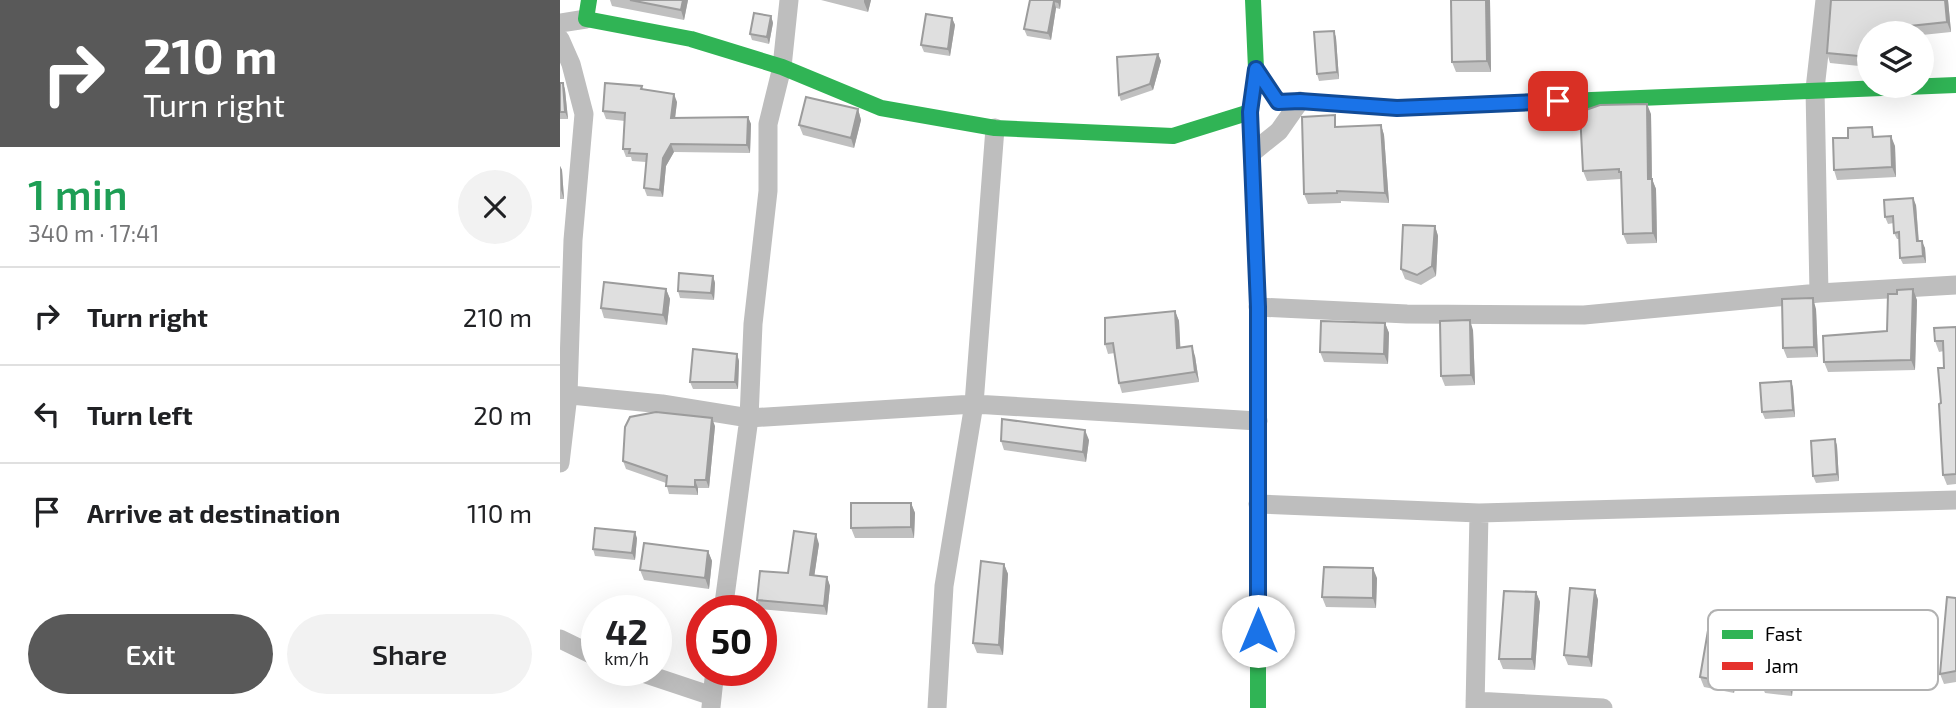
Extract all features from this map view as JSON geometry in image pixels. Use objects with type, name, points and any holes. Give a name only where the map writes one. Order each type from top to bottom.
[{"type":"street","points":[[725,595],[749,418],[753,324],[768,191],[768,124],[782,67],[789,0]]},
{"type":"street","points":[[1253,0],[1256,69],[1250,112],[1258,307],[1258,708]]},
{"type":"street","points":[[1819,293],[1815,89],[1825,0]]},
{"type":"street","points":[[560,23],[587,10],[782,67],[881,108],[995,128],[1173,136],[1250,112]]},
{"type":"street","points":[[560,38],[571,64],[584,114],[573,240],[560,463]]},
{"type":"street","points":[[1256,69],[1278,102],[1300,101],[1397,108],[1956,85]]},
{"type":"street","points":[[1253,152],[1279,131],[1300,101]]},
{"type":"street","points":[[937,708],[944,586],[974,404],[995,128]]},
{"type":"street","points":[[1258,307],[1407,314],[1584,315],[1819,293],[1956,285]]},
{"type":"street","points":[[564,395],[662,404],[749,418],[974,404],[1258,421]]},
{"type":"street","points":[[1258,504],[1479,513],[1956,500]]},
{"type":"street","points":[[1479,513],[1475,704],[1603,708]]},
{"type":"street","points":[[560,639],[581,649]]},
{"type":"street","points":[[672,686],[711,702]]},
{"type":"building","points":[[630,0],[683,0],[681,10]]},
{"type":"building","points":[[1030,0],[1058,0],[1054,1],[1048,33],[1024,29]]},
{"type":"building","points":[[1451,0],[1486,0],[1487,61],[1452,62]]},
{"type":"building","points":[[1831,0],[1945,0],[1947,22],[1857,21],[1857,56],[1827,53]]},
{"type":"building","points":[[754,13],[771,16],[767,37],[750,34]]},
{"type":"building","points":[[926,14],[952,18],[948,49],[921,45]]},
{"type":"building","points":[[1334,31],[1337,72],[1317,74],[1314,32]]},
{"type":"building","points":[[1158,54],[1150,84],[1119,95],[1117,57]]},
{"type":"building","points":[[560,83],[563,83],[565,112],[560,112]]},
{"type":"building","points":[[605,83],[642,86],[641,89],[674,94],[671,118],[748,117],[747,145],[671,144],[663,158],[660,190],[644,188],[647,154],[629,153],[630,149],[623,149],[625,113],[603,111]]},
{"type":"building","points":[[806,97],[858,109],[851,138],[799,125]]},
{"type":"building","points":[[1647,104],[1648,179],[1652,179],[1653,233],[1623,234],[1621,172],[1619,169],[1583,171],[1580,112],[1600,105]]},
{"type":"building","points":[[1335,115],[1335,127],[1381,125],[1385,193],[1337,191],[1304,194],[1302,117]]},
{"type":"building","points":[[1872,127],[1873,137],[1891,136],[1892,167],[1834,170],[1833,138],[1848,138],[1848,128]]},
{"type":"building","points":[[1913,198],[1917,241],[1922,241],[1923,256],[1900,258],[1899,232],[1894,233],[1893,216],[1885,217],[1884,200]]},
{"type":"building","points":[[1403,225],[1435,226],[1432,266],[1417,275],[1401,269]]},
{"type":"building","points":[[679,273],[713,276],[711,293],[678,291]]},
{"type":"building","points":[[604,282],[666,289],[663,315],[601,308]]},
{"type":"building","points":[[1913,289],[1911,360],[1824,362],[1823,336],[1887,331],[1888,294],[1897,294],[1897,290]]},
{"type":"building","points":[[1813,298],[1814,347],[1783,348],[1782,299]]},
{"type":"building","points":[[1175,311],[1177,348],[1192,346],[1195,372],[1119,383],[1113,343],[1105,344],[1105,318]]},
{"type":"building","points":[[1470,320],[1471,375],[1441,376],[1440,321]]},
{"type":"building","points":[[1321,321],[1385,323],[1384,354],[1320,352]]},
{"type":"building","points":[[1956,327],[1956,474],[1943,475],[1938,368],[1944,368],[1943,341],[1935,341],[1934,328]]},
{"type":"building","points":[[693,349],[737,354],[735,382],[690,382]]},
{"type":"building","points":[[1791,381],[1793,410],[1762,412],[1760,383]]},
{"type":"building","points":[[656,412],[712,418],[706,480],[695,480],[695,487],[666,486],[667,476],[623,461],[625,427],[630,417]]},
{"type":"building","points":[[1002,419],[1085,430],[1083,452],[1001,441]]},
{"type":"building","points":[[1835,439],[1837,474],[1813,476],[1811,441]]},
{"type":"building","points":[[851,503],[911,503],[911,527],[851,528]]},
{"type":"building","points":[[595,528],[635,532],[632,553],[593,549]]},
{"type":"building","points":[[794,531],[816,534],[810,575],[827,577],[824,606],[777,602],[777,595],[758,595],[760,571],[788,573]]},
{"type":"building","points":[[644,543],[708,551],[705,578],[640,570]]},
{"type":"building","points":[[981,561],[1004,564],[999,645],[973,643]]},
{"type":"building","points":[[1324,567],[1373,568],[1373,598],[1322,597]]},
{"type":"building","points":[[1570,588],[1595,590],[1588,657],[1564,655]]},
{"type":"building","points":[[1504,591],[1536,592],[1532,659],[1499,659]]},
{"type":"building","points":[[1947,597],[1956,598],[1956,671],[1940,674]]},
{"type":"building","points":[[1708,630],[1708,679],[1700,677]]},
{"type":"traffic: fast","points":[[589,0],[586,19],[691,39],[782,67],[881,108],[995,128],[1173,136],[1250,112]]},
{"type":"traffic: fast","points":[[1253,0],[1256,69],[1250,112],[1258,307],[1258,708]]},
{"type":"traffic: fast","points":[[1446,106],[1956,85]]},
{"type":"traffic: jam","points":[[1256,69],[1278,102],[1300,101],[1397,108],[1446,106]]},
{"type":"route","points":[[1258,631],[1258,307],[1250,112],[1256,69],[1278,102],[1300,101],[1397,108],[1558,101]]}]
